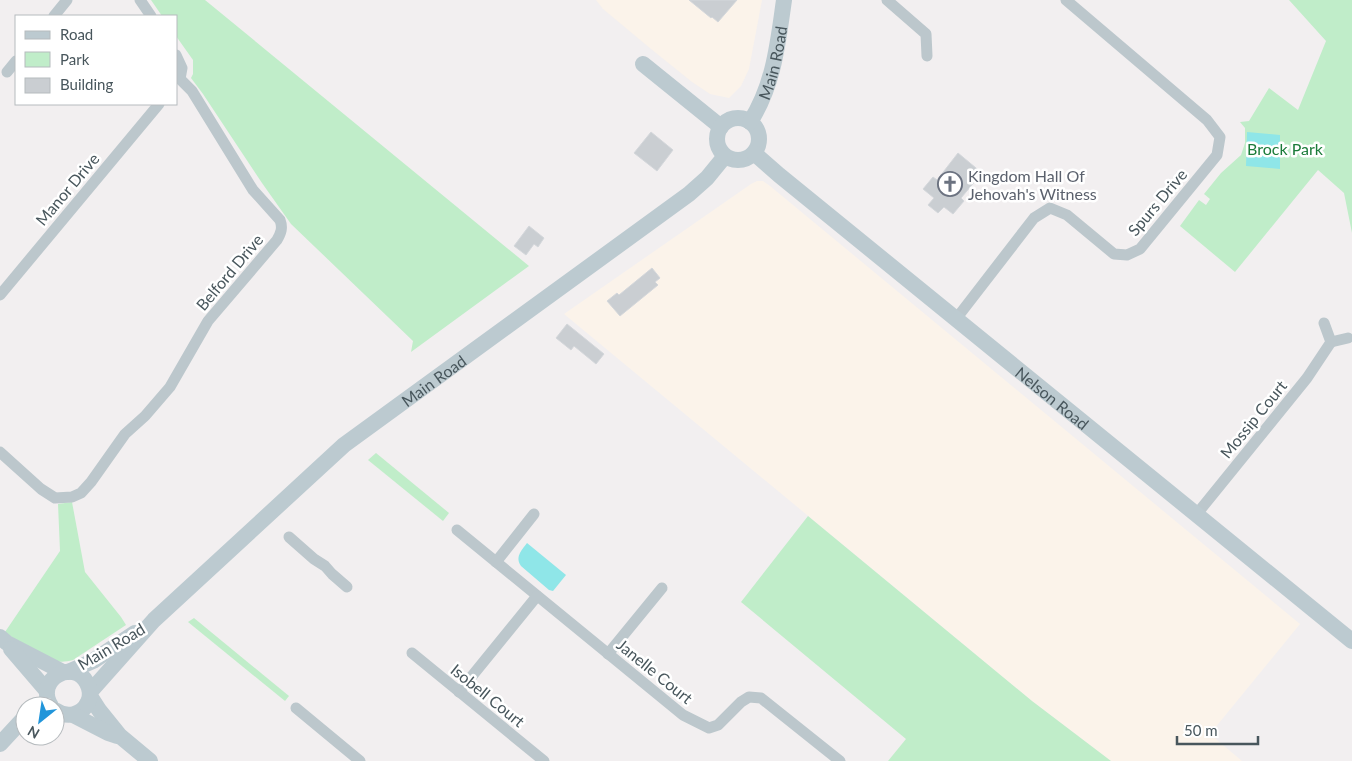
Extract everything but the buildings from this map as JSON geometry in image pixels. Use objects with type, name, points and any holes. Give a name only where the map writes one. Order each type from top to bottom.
[{"type":"main road","name":"Main Road","points":[[750,122],[759,109],[770,80],[784,0]]},
{"type":"main road","points":[[643,64],[721,127]]},
{"type":"main road","points":[[732,119],[744,119],[750,122],[758,133],[758,147],[750,157],[738,160],[725,156],[718,145],[717,139],[721,127],[732,119]]},
{"type":"main road","name":"Nelson Road","points":[[754,153],[1352,641]]},
{"type":"main road","name":"Main Road","points":[[65,715],[79,712],[84,708],[88,703],[90,694],[154,620],[344,445],[689,194],[707,178],[725,156]]},
{"type":"main road","name":"Main Road","points":[[66,672],[93,661],[154,620]]},
{"type":"main road","points":[[3,640],[66,672],[76,673],[83,678],[88,684],[90,694],[99,710],[120,736],[150,761]]},
{"type":"main road","points":[[3,640],[48,696]]},
{"type":"main road","points":[[48,696],[51,680],[57,675],[66,672]]},
{"type":"main road","points":[[65,716],[120,736]]},
{"type":"main road","points":[[0,745],[15,728]]},
{"type":"main road","points":[[0,745],[15,739]]},
{"type":"street","points":[[55,15],[67,0]]},
{"type":"street","points":[[140,0],[150,15]]},
{"type":"street","points":[[887,0],[926,34],[927,56]]},
{"type":"street","name":"Spurs Drive","points":[[956,319],[1034,218],[1050,208],[1067,215],[1114,254],[1127,255],[1140,249],[1217,155],[1220,137],[1207,120],[1066,0]]},
{"type":"street","name":"Belford Drive","points":[[0,452],[40,489],[55,498],[72,497],[81,493],[126,434],[145,416],[170,387],[208,321],[277,240],[281,232],[280,220],[253,190],[192,91],[178,81],[182,68],[178,59]]},
{"type":"street","points":[[7,72],[15,62]]},
{"type":"street","name":"Manor Drive","points":[[0,295],[158,105]]},
{"type":"street","points":[[1324,323],[1331,342],[1348,338]]},
{"type":"street","name":"Mossip Court","points":[[1196,514],[1307,378],[1331,342]]},
{"type":"street","points":[[496,562],[534,514]]},
{"type":"street","name":"Janelle Court","points":[[457,530],[682,715],[709,728],[718,725],[741,702],[749,697],[761,698],[840,761]]},
{"type":"street","points":[[289,537],[348,587]]},
{"type":"street","points":[[608,654],[662,588]]},
{"type":"street","points":[[459,692],[537,596]]},
{"type":"street","name":"Isobell Court","points":[[412,653],[544,761]]},
{"type":"street","points":[[296,708],[360,761]]},
{"type":"shaded area","points":[[596,0],[762,0],[749,69],[741,86],[729,98],[710,94],[651,49],[603,9]]},
{"type":"shaded area","points":[[757,181],[763,181],[770,186],[1300,624],[1210,734],[1242,761],[1111,761],[1032,701],[564,314]]},
{"type":"green space","points":[[151,0],[205,0],[529,266],[411,352],[413,341],[291,224],[191,78],[193,74],[193,60],[178,39],[178,15],[161,15]]},
{"type":"green space","name":"Brock Park","points":[[1289,0],[1352,0],[1352,233],[1344,193],[1318,170],[1235,272],[1180,226],[1199,200],[1206,205],[1210,199],[1204,194],[1221,173],[1241,155],[1245,143],[1245,128],[1240,122],[1249,121],[1269,88],[1298,110],[1326,41]]},
{"type":"green space","points":[[376,453],[449,513],[443,521],[368,460]]},
{"type":"green space","points":[[72,502],[85,572],[126,625],[73,660],[63,662],[54,661],[37,654],[5,632],[60,551],[58,504]]},
{"type":"green space","points":[[808,516],[1032,701],[1111,761],[888,761],[906,739],[741,602]]},
{"type":"green space","points":[[194,618],[289,696],[285,701],[188,622]]},
{"type":"water","points":[[1247,132],[1280,135],[1280,169],[1246,166]]},
{"type":"water","points":[[527,543],[566,575],[553,591],[549,590],[519,563],[521,551]]},
{"type":"place","name":"Kingdom Hall Of Jehovah's Witness","points":[[950,184]]}]
